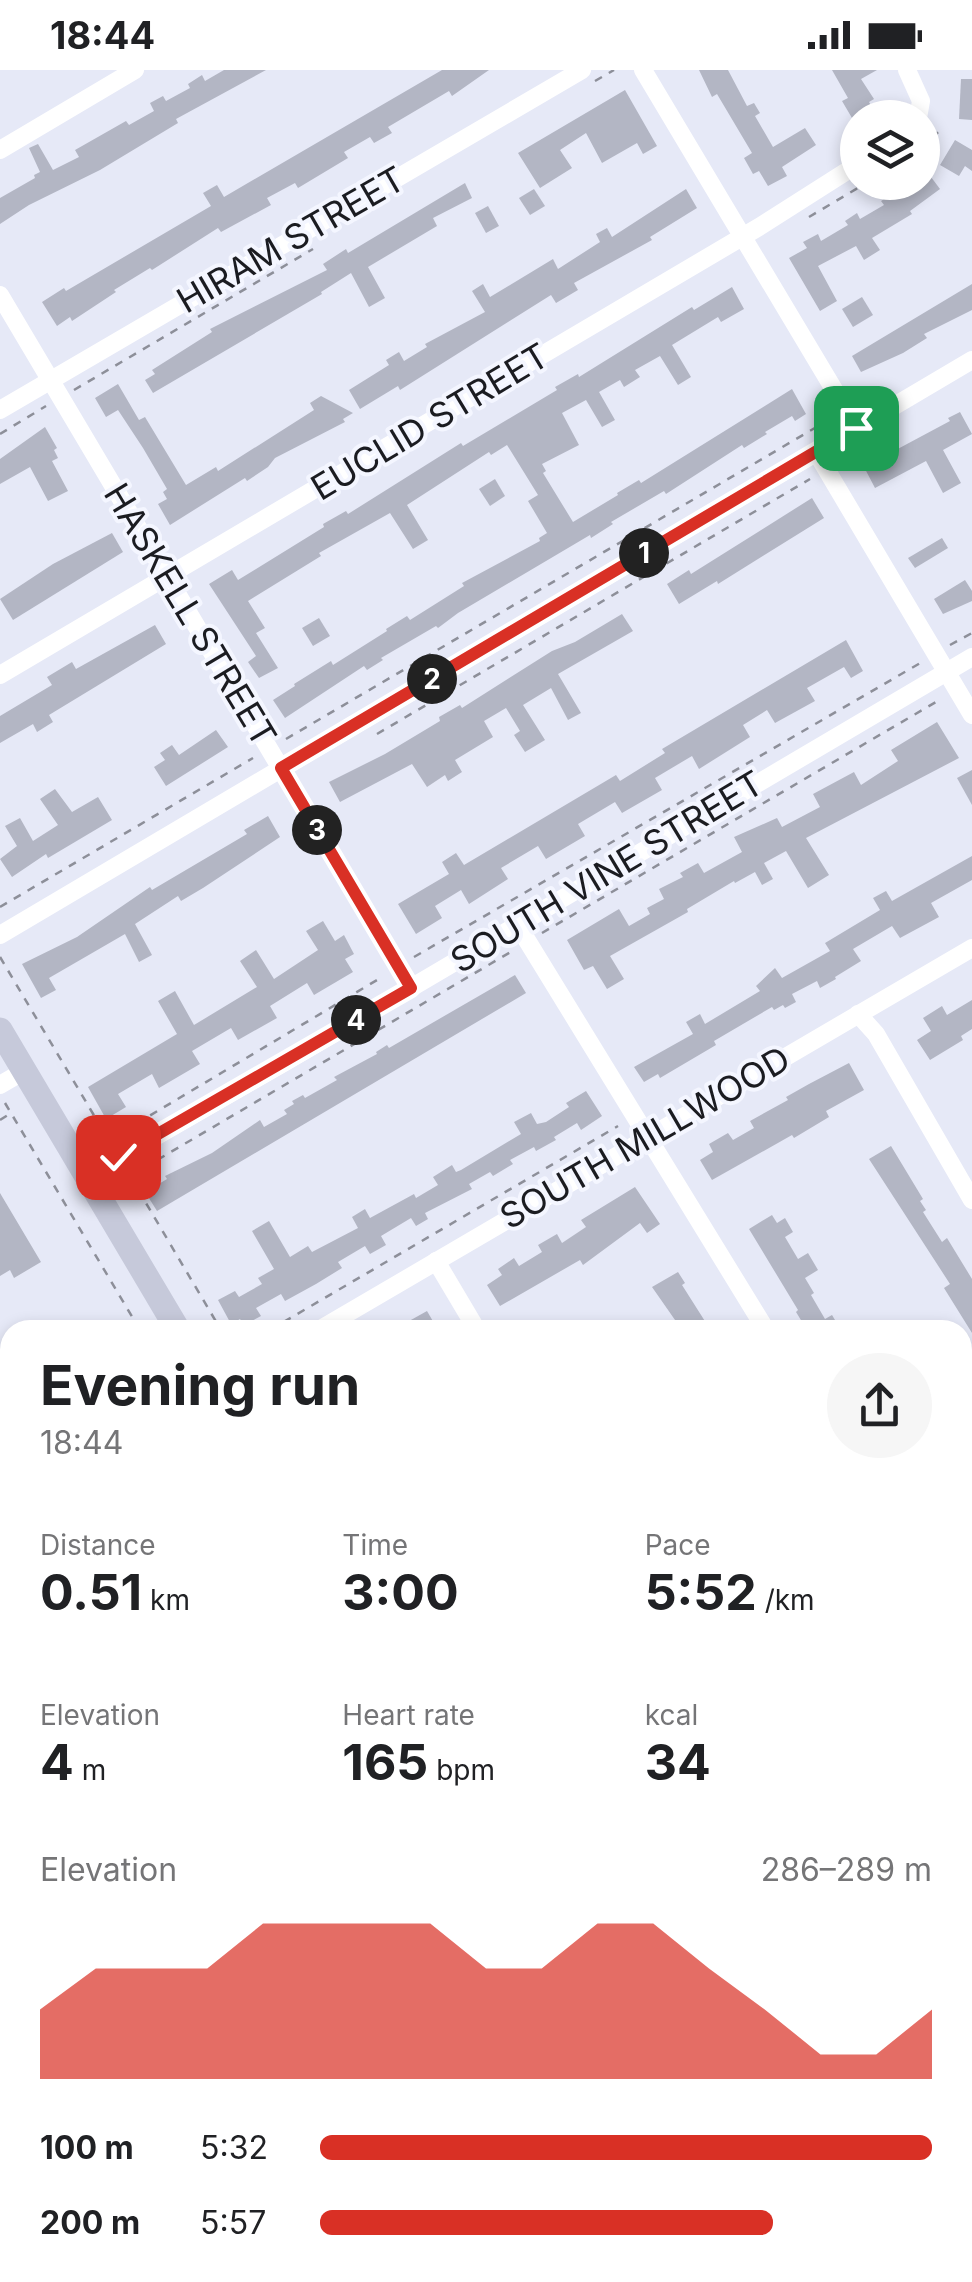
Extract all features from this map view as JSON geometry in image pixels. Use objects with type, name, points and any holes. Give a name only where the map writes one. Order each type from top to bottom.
[{"type":"main road","points":[[0,1030],[172,1320]]},
{"type":"street","name":"HIRAM STREET","points":[[0,410],[582,70]]},
{"type":"street","points":[[643,70],[856,428]]},
{"type":"street","points":[[907,70],[921,100]]},
{"type":"street","points":[[0,150],[132,71]]},
{"type":"street","name":"EUCLID STREET","points":[[0,675],[743,237],[840,175]]},
{"type":"street","name":"HASKELL STREET","points":[[0,295],[411,988]]},
{"type":"street","points":[[0,935],[972,360]]},
{"type":"street","points":[[816,452],[972,714]]},
{"type":"street","name":"SOUTH VINE STREET","points":[[86,1176],[972,656]]},
{"type":"street","points":[[518,924],[760,1320]]},
{"type":"street","name":"SOUTH MILLWOOD","points":[[335,1320],[972,948]]},
{"type":"street","points":[[858,1014],[876,1034],[972,1200]]},
{"type":"street","points":[[0,1085],[24,1071]]},
{"type":"street","points":[[436,1261],[471,1320]]},
{"type":"path","points":[[0,907],[825,422]]},
{"type":"path","points":[[378,733],[815,476]]},
{"type":"path","points":[[109,1140],[972,632]]},
{"type":"path","points":[[130,1176],[957,690]]},
{"type":"path","points":[[0,1095],[134,1320]]},
{"type":"path","points":[[0,1120],[11,1113]]},
{"type":"path","points":[[287,1320],[622,1123]]},
{"type":"building","points":[[224,70],[266,70],[176,119],[178,123],[100,170],[0,224],[0,198],[40,172],[29,148],[38,144],[53,170],[79,157],[75,150],[126,121],[129,125],[154,111],[150,103],[163,96],[166,101],[190,88],[188,84],[202,75],[205,81]]},
{"type":"building","points":[[442,70],[489,70],[452,96],[449,91],[388,127],[392,133],[374,143],[370,137],[344,152],[348,158],[298,188],[295,183],[267,198],[271,205],[221,232],[218,228],[150,268],[72,321],[70,317],[57,326],[42,302],[211,206],[203,193],[217,185],[224,197]]},
{"type":"building","points":[[699,70],[728,70],[747,106],[754,103],[760,113],[755,116],[773,147],[805,128],[816,145],[782,167],[787,176],[768,186],[759,171],[753,174],[744,158],[752,153],[717,94],[712,97]]},
{"type":"building","points":[[832,70],[877,70],[861,79],[874,99],[844,100],[848,98]]},
{"type":"building","points":[[961,79],[972,79],[972,120],[959,119]]},
{"type":"building","points":[[625,90],[657,146],[643,154],[637,143],[602,163],[586,133],[560,150],[572,168],[540,188],[518,153]]},
{"type":"building","points":[[955,140],[972,150],[972,171],[965,166],[959,176],[940,165]]},
{"type":"building","points":[[465,183],[472,198],[433,218],[437,226],[368,267],[385,298],[369,307],[351,273],[153,393],[145,380],[155,374],[152,370],[212,332],[210,329],[327,270],[323,264],[346,249],[348,253]]},
{"type":"building","points":[[534,189],[545,206],[530,215],[519,198]]},
{"type":"building","points":[[686,189],[697,208],[650,237],[652,240],[574,283],[578,290],[556,303],[551,295],[400,390],[398,386],[360,409],[349,390],[389,365],[386,360],[399,352],[404,361],[427,347],[425,344],[485,312],[472,291],[483,284],[490,297],[553,259],[558,269],[600,242],[596,234],[607,228],[612,237]]},
{"type":"building","points":[[925,200],[910,211],[912,214],[872,238],[880,250],[864,260],[856,246],[818,266],[837,301],[820,311],[789,258],[807,248],[803,242],[818,234],[821,241],[848,225],[845,221],[857,213],[860,219],[884,205],[881,201]]},
{"type":"building","points":[[488,206],[499,226],[486,233],[475,213]]},
{"type":"building","points":[[972,284],[972,310],[924,334],[927,338],[903,353],[861,372],[852,356]]},
{"type":"building","points":[[732,287],[744,309],[721,322],[718,317],[672,345],[691,377],[678,385],[660,356],[635,370],[640,377],[624,387],[620,380],[599,392],[615,420],[602,427],[586,400],[562,413],[579,445],[542,464],[546,471],[543,473],[573,522],[792,389],[806,414],[795,421],[792,416],[744,448],[742,445],[666,494],[664,491],[591,538],[590,535],[438,628],[381,658],[367,670],[364,666],[285,718],[273,700],[294,684],[331,661],[333,665],[407,616],[410,620],[464,586],[462,583],[540,541],[547,533],[528,501],[538,495],[507,445],[491,455],[489,452],[407,505],[428,540],[413,549],[390,513],[319,553],[321,556],[248,601],[265,628],[256,633],[278,668],[259,678],[248,662],[256,656],[209,584],[232,570],[238,580],[324,527],[323,524],[346,511],[348,514],[461,443],[463,446],[557,390],[555,387],[578,374],[579,377],[692,307],[694,310]]},
{"type":"building","points":[[862,297],[873,315],[853,327],[842,309]]},
{"type":"building","points":[[118,384],[139,420],[145,417],[186,485],[216,467],[218,471],[314,410],[310,403],[321,396],[353,413],[343,419],[345,422],[275,458],[247,481],[245,478],[170,525],[158,504],[167,499],[163,492],[167,489],[143,448],[118,410],[106,417],[95,398]]},
{"type":"building","points":[[960,412],[972,434],[943,450],[961,483],[943,493],[926,461],[875,488],[864,467]]},
{"type":"building","points":[[45,427],[57,448],[54,450],[58,458],[52,461],[68,491],[48,501],[30,467],[0,484],[0,459]]},
{"type":"building","points":[[495,479],[505,496],[490,506],[479,489]]},
{"type":"building","points":[[812,498],[824,518],[679,604],[667,584],[689,570],[691,574]]},
{"type":"building","points":[[112,533],[123,552],[13,620],[0,599],[53,564]]},
{"type":"building","points":[[942,538],[948,548],[915,568],[908,558]]},
{"type":"building","points":[[965,580],[972,591],[972,601],[943,614],[934,599]]},
{"type":"building","points":[[622,614],[633,631],[558,674],[581,713],[568,720],[551,688],[523,705],[545,740],[525,752],[514,735],[520,731],[506,708],[484,721],[493,737],[455,760],[462,772],[448,781],[445,775],[427,787],[412,764],[340,802],[329,782],[385,754],[440,721],[439,717],[460,705],[462,708],[552,651]]},
{"type":"building","points":[[319,618],[330,636],[313,646],[302,628]]},
{"type":"building","points":[[155,625],[166,644],[49,715],[53,722],[37,732],[33,724],[0,743],[0,716],[52,685],[47,677],[72,662],[76,669]]},
{"type":"building","points":[[846,640],[863,671],[851,678],[844,667],[807,688],[815,701],[775,723],[767,710],[743,725],[750,737],[699,769],[692,756],[655,778],[662,790],[622,813],[615,802],[578,824],[585,836],[546,859],[538,846],[501,868],[508,879],[469,904],[461,890],[435,906],[442,918],[416,934],[398,904],[449,874],[442,862],[456,853],[464,865],[616,775],[620,781],[665,753],[662,749]]},
{"type":"building","points":[[937,722],[959,758],[806,838],[829,875],[808,888],[786,851],[764,863],[773,879],[762,885],[755,872],[734,881],[610,956],[624,979],[607,989],[593,966],[584,970],[567,940],[619,909],[629,926],[650,914],[647,908],[664,899],[659,889],[683,877],[680,873],[698,863],[704,873],[742,852],[734,837],[777,818],[782,827],[820,807],[813,794],[854,772],[861,785],[898,761],[891,750]]},
{"type":"building","points":[[216,730],[228,747],[166,786],[154,767],[165,760],[160,753],[172,745],[179,755]]},
{"type":"building","points":[[972,770],[972,805],[957,778]]},
{"type":"building","points":[[55,789],[72,812],[98,797],[112,820],[48,858],[46,854],[12,877],[0,859],[17,846],[5,826],[20,818],[33,841],[58,825],[40,799]]},
{"type":"building","points":[[268,816],[280,837],[203,888],[181,901],[178,896],[135,924],[152,955],[139,962],[125,934],[49,978],[56,990],[41,998],[22,964],[77,937],[150,887],[152,890],[247,834],[244,830]]},
{"type":"building","points":[[972,856],[972,880],[931,903],[939,917],[900,938],[892,926],[853,949],[861,961],[836,979],[820,988],[817,981],[792,994],[796,1002],[785,1008],[772,1007],[660,1078],[658,1074],[644,1082],[634,1067],[693,1034],[686,1022],[700,1014],[705,1024],[760,991],[756,986],[775,968],[782,978],[830,951],[825,943],[880,910],[873,898],[886,891],[892,901]]},
{"type":"building","points":[[323,921],[335,941],[344,935],[354,954],[345,959],[353,972],[314,995],[307,983],[270,1006],[277,1018],[238,1040],[231,1028],[192,1051],[200,1064],[159,1088],[152,1074],[118,1094],[126,1107],[106,1119],[88,1087],[177,1034],[158,1001],[175,991],[194,1025],[257,987],[240,961],[256,950],[274,979],[318,950],[306,931]]},
{"type":"building","points":[[515,975],[526,993],[157,1211],[147,1195],[159,1188],[157,1185],[167,1179],[165,1176],[212,1153],[260,1120],[264,1127],[287,1114],[284,1110],[294,1104],[292,1101],[337,1080],[334,1077],[387,1045],[389,1048]]},
{"type":"building","points":[[972,1000],[972,1029],[961,1036],[963,1040],[930,1060],[917,1040],[931,1031],[923,1018],[942,1006],[947,1015]]},
{"type":"building","points":[[849,1063],[864,1090],[826,1111],[829,1117],[794,1138],[792,1135],[712,1180],[700,1160],[713,1152],[709,1144],[728,1133],[733,1140],[754,1128],[750,1121]]},
{"type":"building","points":[[586,1091],[602,1116],[581,1130],[577,1123],[554,1137],[556,1140],[510,1160],[513,1164],[493,1176],[490,1172],[469,1184],[472,1189],[425,1213],[428,1219],[416,1226],[411,1218],[381,1236],[386,1245],[370,1254],[365,1246],[338,1262],[342,1268],[316,1284],[285,1301],[281,1294],[256,1308],[261,1316],[253,1320],[229,1320],[218,1300],[235,1291],[239,1297],[262,1284],[258,1278],[274,1269],[252,1231],[269,1221],[290,1257],[308,1246],[312,1252],[358,1228],[352,1217],[365,1209],[370,1218],[414,1194],[416,1198],[438,1185],[433,1177],[452,1165],[456,1172],[461,1170],[521,1134],[514,1122],[531,1113],[537,1124],[546,1122],[569,1107],[566,1103]]},
{"type":"building","points":[[891,1146],[923,1199],[923,1212],[942,1242],[947,1238],[972,1279],[972,1320],[964,1320],[944,1288],[950,1284],[869,1159]]},
{"type":"building","points":[[635,1187],[660,1224],[647,1233],[640,1223],[583,1265],[580,1260],[500,1306],[487,1285],[502,1275],[498,1269],[514,1258],[519,1266],[542,1252],[538,1245],[557,1234],[562,1243],[586,1227],[581,1220]]},
{"type":"building","points":[[0,1193],[41,1262],[14,1278],[10,1270],[0,1276]]},
{"type":"building","points":[[772,1215],[777,1223],[785,1218],[793,1232],[785,1237],[798,1259],[808,1253],[818,1270],[805,1278],[814,1293],[811,1295],[825,1319],[832,1315],[835,1320],[801,1320],[749,1229]]},
{"type":"building","points":[[678,1272],[704,1320],[675,1320],[652,1287]]},
{"type":"building","points":[[427,1311],[432,1320],[411,1320]]},
{"type":"route","points":[[118,1157],[411,988],[281,768],[856,428]]}]
